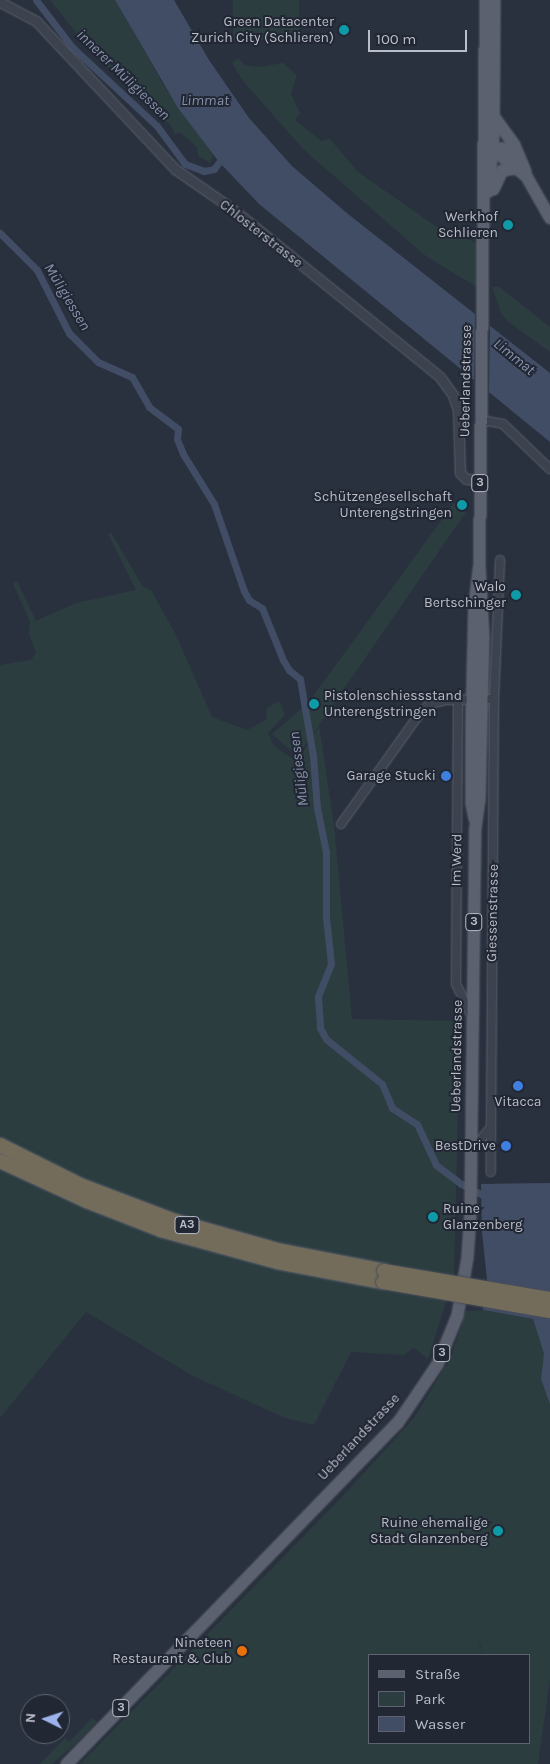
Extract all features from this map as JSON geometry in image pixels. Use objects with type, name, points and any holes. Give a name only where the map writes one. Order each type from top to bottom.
[{"type":"highway","name":"A3","points":[[0,1146],[80,1185],[175,1221],[277,1250],[384,1276],[550,1312]]},
{"type":"highway","name":"A3","points":[[0,1161],[86,1202],[161,1230],[278,1262],[550,1299]]},
{"type":"main road","points":[[486,0],[483,134],[492,149]]},
{"type":"main road","name":"Ueberlandstrasse","points":[[484,197],[488,189],[492,149],[494,0]]},
{"type":"main road","points":[[493,115],[517,162],[550,218]]},
{"type":"main road","name":"3","points":[[482,156],[483,134]]},
{"type":"main road","points":[[482,156],[492,149],[501,148],[517,162]]},
{"type":"main road","name":"Ueberlandstrasse","points":[[66,1764],[387,1434],[414,1400],[437,1364],[456,1315],[467,1257],[470,1202],[475,827],[480,799],[474,604],[479,566],[484,197],[482,156]]},
{"type":"main road","points":[[484,197],[493,189],[502,170],[517,162]]},
{"type":"street","name":"Chlosterstrasse","points":[[0,2],[36,21],[175,169],[234,210],[440,377],[458,410],[460,473],[466,479],[480,480]]},
{"type":"street","points":[[481,420],[503,424],[550,469]]},
{"type":"street","name":"Giessenstrasse","points":[[491,1172],[494,699],[500,560]]},
{"type":"street","points":[[341,824],[421,712],[430,704],[458,699],[494,699]]},
{"type":"street","name":"Im Werd","points":[[458,699],[456,984],[472,1017]]},
{"type":"street","points":[[471,1153],[490,1128]]},
{"type":"green space","points":[[50,0],[115,0],[166,89],[213,155],[210,163],[198,156],[197,148],[190,140],[180,133],[175,134],[169,123],[162,120],[140,93],[94,55]]},
{"type":"green space","points":[[233,0],[299,0],[299,40],[233,40]]},
{"type":"green space","points":[[238,58],[245,65],[258,67],[283,63],[297,75],[291,94],[300,113],[295,120],[321,141],[330,139],[358,172],[437,227],[477,243],[477,287],[427,257],[304,150],[243,81],[232,63]]},
{"type":"green space","points":[[492,287],[499,287],[550,327],[550,352],[507,321],[501,313]]},
{"type":"green space","points":[[454,503],[466,512],[319,725],[334,825],[352,1019],[460,1021],[454,1276],[428,1359],[414,1348],[403,1355],[351,1352],[314,1425],[285,1418],[193,1376],[86,1312],[0,1418],[0,665],[31,660],[36,652],[29,634],[30,621],[13,584],[17,581],[36,621],[76,603],[136,590],[108,534],[111,532],[143,587],[151,590],[175,633],[212,717],[247,730],[266,720],[267,708],[279,701],[285,715],[268,733],[274,746],[297,762],[319,726],[297,756],[272,734],[308,703]]},
{"type":"green space","points":[[483,1310],[533,1319],[544,1354],[550,1404],[550,1680],[538,1764],[80,1764],[340,1499],[414,1418],[451,1357],[466,1311]]},
{"type":"green space","points":[[92,1718],[97,1722],[52,1764],[40,1764],[59,1744],[70,1744],[70,1741]]},
{"type":"water","name":"Limmat","points":[[115,0],[174,0],[209,60],[249,118],[292,166],[348,214],[550,373],[550,442],[259,204],[219,162],[178,108]]},
{"type":"water","points":[[550,1183],[550,1404],[541,1379],[544,1354],[533,1319],[483,1310],[487,1280],[482,1232],[481,1184]]},
{"type":"pier","points":[[475,311],[490,323],[489,394],[474,382]]},
{"type":"waterway","name":"innerer Müligiessen","points":[[36,0],[72,47],[157,126],[185,164],[204,171],[214,169],[219,162]]},
{"type":"waterway","name":"Müligiessen","points":[[0,233],[37,270],[69,333],[98,362],[132,377],[149,407],[178,429],[177,439],[183,454],[214,504],[244,591],[249,600],[262,608],[283,660],[289,670],[300,679],[313,756],[317,808],[326,852],[326,917],[331,964],[318,997],[320,1028],[326,1039],[382,1084],[392,1108],[417,1124],[436,1165],[461,1184],[487,1197]]},
{"type":"place","name":"Green Datacenter Zurich City (Schlieren)","points":[[344,30]]},
{"type":"place","name":"Werkhof Schlieren","points":[[508,225]]},
{"type":"place","name":"Schützengesellschaft Unterengstringen","points":[[462,505]]},
{"type":"place","name":"Walo Bertschinger","points":[[516,595]]},
{"type":"place","name":"Pistolenschiessstand Unterengstringen","points":[[314,704]]},
{"type":"place","name":"Garage Stucki","points":[[446,776]]},
{"type":"place","name":"Vitacca","points":[[518,1086]]},
{"type":"place","name":"BestDrive","points":[[506,1146]]},
{"type":"place","name":"Ruine Glanzenberg","points":[[433,1217]]},
{"type":"place","name":"Ruine ehemalige Stadt Glanzenberg","points":[[498,1531]]},
{"type":"place","name":"Nineteen Restaurant & Club","points":[[242,1651]]}]
